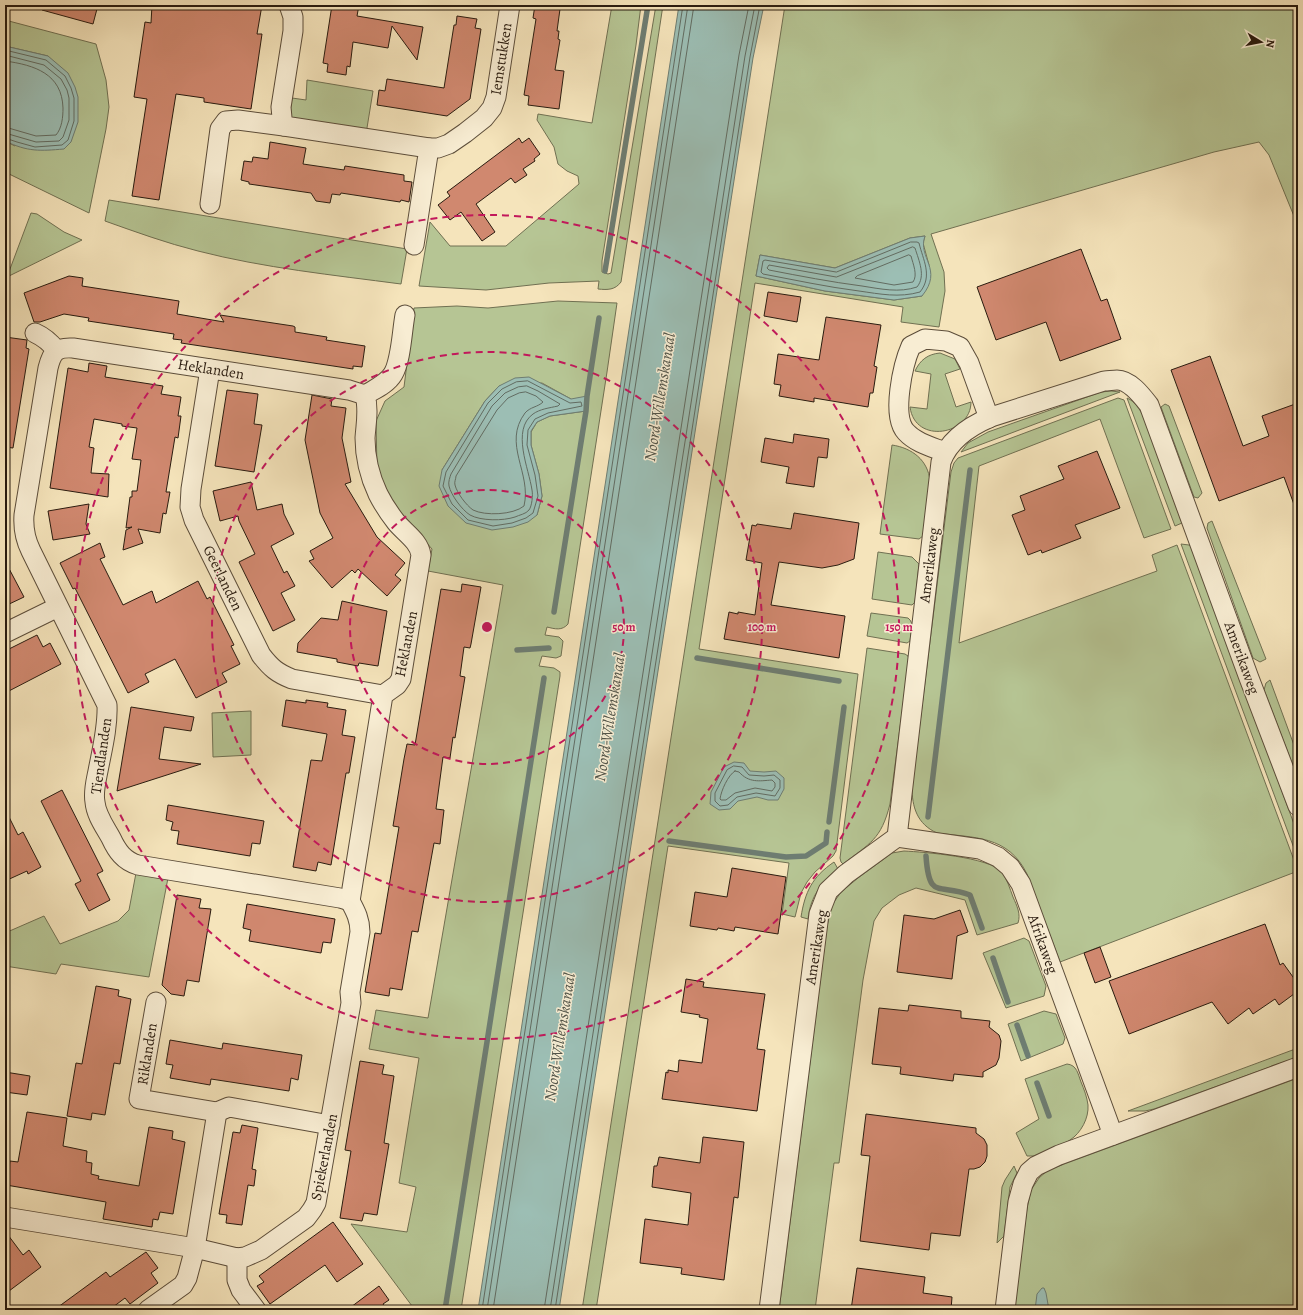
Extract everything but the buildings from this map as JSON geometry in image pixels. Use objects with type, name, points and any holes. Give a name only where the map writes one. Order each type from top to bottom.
[{"type":"street","points":[[284,126],[281,107],[293,31],[293,17],[289,5]]},
{"type":"street","name":"Iemstukken","points":[[210,204],[220,129],[226,122],[238,120],[429,148],[438,148],[449,144],[484,118],[492,108],[496,97],[510,5]]},
{"type":"street","points":[[414,244],[429,148]]},
{"type":"street","points":[[365,395],[382,385],[392,374],[397,362],[405,315]]},
{"type":"street","points":[[5,633],[58,607],[25,538],[24,527],[24,515],[48,368],[51,357],[56,350],[43,337],[35,333]]},
{"type":"street","points":[[945,452],[914,439],[906,432],[901,423],[899,410],[902,385],[906,356],[911,346],[925,339],[946,341],[960,347],[969,363],[989,418]]},
{"type":"street","name":"Heklanden","points":[[56,350],[73,348],[349,390],[365,395],[368,416],[365,440],[370,472],[378,493],[387,508],[400,526],[418,545],[421,556],[400,680],[397,685],[384,695],[350,901]]},
{"type":"street","name":"Geerlanden","points":[[210,369],[191,489],[190,507],[194,520],[261,655],[273,670],[292,679],[384,695]]},
{"type":"street","name":"Amerikaweg","points":[[769,1310],[819,914],[828,891],[859,864],[897,837],[941,462],[945,452],[958,436],[981,421],[1104,381],[1119,380],[1140,394],[1149,405],[1249,678],[1298,806]]},
{"type":"street","name":"Tiendlanden","points":[[58,607],[107,705],[107,720],[95,789],[95,802],[101,819],[116,849],[124,858],[138,865],[340,898],[350,901]]},
{"type":"street","name":"Afrikaweg","points":[[897,837],[980,849],[998,857],[1010,867],[1021,884],[1113,1135]]},
{"type":"street","name":"Spiekerlanden","points":[[237,1258],[245,1257],[261,1250],[306,1218],[316,1203],[351,1003],[350,992],[360,932],[360,922],[350,901]]},
{"type":"street","name":"Riklanden","points":[[156,1002],[139,1099],[217,1112],[229,1107],[330,1124]]},
{"type":"street","points":[[1005,1310],[1018,1202],[1023,1184],[1029,1172],[1036,1166],[1048,1159],[1298,1067]]},
{"type":"street","points":[[148,1310],[185,1282],[189,1273],[195,1248],[217,1112]]},
{"type":"street","points":[[5,1217],[195,1248],[237,1258],[237,1280],[241,1290],[256,1310]]},
{"type":"green space","points":[[612,5],[641,5],[602,261],[602,272],[608,274],[611,273],[656,5],[663,5],[621,282],[619,285],[611,289],[598,289],[599,281],[549,283],[486,290],[419,286],[430,222],[450,246],[506,246],[579,184],[578,176],[567,171],[558,164],[554,147],[537,120],[538,114],[592,123]]},
{"type":"green space","points":[[785,5],[1295,5],[1298,12],[1298,226],[1269,155],[1259,142],[1214,152],[931,234],[944,272],[945,291],[939,327],[901,322],[903,307],[755,283],[699,649],[858,674],[836,851],[833,856],[815,872],[807,882],[801,893],[795,917],[782,914],[789,863],[668,846],[596,1310],[582,1310]],"holes":[[[925,236],[923,243],[929,265],[922,296],[894,300],[825,291],[756,276],[760,255],[835,268],[910,238]]]},
{"type":"green space","points":[[5,20],[96,44],[106,80],[109,107],[89,213],[5,172],[5,141],[15,146],[48,56],[5,46]]},
{"type":"green space","points":[[307,80],[373,91],[366,134],[292,118],[290,112],[292,98],[306,100]]},
{"type":"green space","points":[[109,200],[407,249],[401,284],[273,267],[198,251],[105,221]]},
{"type":"green space","points":[[31,213],[37,214],[64,232],[82,240],[7,277]]},
{"type":"green space","points":[[558,301],[617,303],[568,624],[561,629],[547,627],[545,635],[559,637],[563,641],[561,656],[556,658],[542,656],[539,666],[554,668],[560,672],[560,676],[461,1310],[415,1310],[351,1224],[407,1232],[416,1187],[399,1183],[419,1058],[369,1049],[376,1010],[428,1018],[503,585],[428,571],[432,549],[395,507],[377,470],[376,421],[385,401],[404,387],[414,308],[457,306],[488,308]],"holes":[[[542,383],[571,399],[586,411],[550,416],[537,422],[531,432],[531,445],[539,474],[542,496],[537,515],[442,470],[485,401],[499,386]]]},
{"type":"green space","points":[[940,353],[955,359],[960,369],[945,374],[956,407],[971,402],[969,413],[962,422],[953,428],[942,431],[931,431],[922,427],[914,419],[910,407],[927,409],[931,374],[915,371],[925,358]]},
{"type":"green space","points":[[1101,392],[1120,392],[961,452],[968,443],[988,432]]},
{"type":"green space","points":[[1118,398],[1124,400],[1171,529],[1144,538],[1100,419],[979,466],[959,643],[1157,571],[1152,555],[1177,545],[1298,871],[1060,962],[1027,874],[1019,861],[1000,845],[989,841],[937,833],[930,829],[920,820],[917,814],[913,801],[912,787],[951,472],[954,463],[958,458]]},
{"type":"green space","points":[[1127,398],[1135,404],[1144,417],[1182,523],[1175,526]]},
{"type":"green space","points":[[1165,404],[1169,406],[1202,493],[1198,498],[1194,497],[1161,407]]},
{"type":"green space","points":[[892,445],[906,449],[918,456],[929,474],[930,481],[923,536],[919,539],[880,534]]},
{"type":"green space","points":[[1212,521],[1266,659],[1260,662],[1253,658],[1207,528],[1208,523]]},
{"type":"green space","points":[[1181,544],[1189,545],[1193,548],[1298,835],[1298,859]]},
{"type":"green space","points":[[878,552],[912,557],[919,564],[915,602],[912,605],[872,599]]},
{"type":"green space","points":[[871,613],[908,618],[912,625],[910,641],[907,643],[867,636]]},
{"type":"green space","points":[[867,648],[905,654],[909,659],[890,804],[887,816],[883,826],[873,840],[843,864],[840,858]]},
{"type":"green space","points":[[1270,680],[1298,756],[1298,779],[1264,690],[1266,683]]},
{"type":"green space","points":[[251,711],[251,755],[213,757],[212,713]]},
{"type":"green space","points":[[904,851],[956,856],[995,867],[1002,872],[1008,884],[1018,910],[1018,923],[977,935],[965,900],[916,888],[899,895],[882,908],[874,921],[863,980],[839,1163],[834,1163],[815,1310],[779,1310],[827,926],[832,905],[841,892],[858,878],[892,853]]},
{"type":"green space","points":[[834,862],[838,869],[822,885],[814,896],[809,910],[808,919],[801,917],[807,893],[815,879]]},
{"type":"green space","points":[[136,873],[168,878],[149,977],[61,964],[56,974],[5,966],[5,933],[44,916],[60,944],[118,921],[129,910]]},
{"type":"green space","points":[[1024,938],[1029,941],[1046,986],[1044,996],[1006,1008],[983,953]]},
{"type":"green space","points":[[1044,1011],[1056,1014],[1065,1038],[1063,1044],[1021,1061],[1008,1024]]},
{"type":"green space","points":[[1298,1048],[1298,1056],[1295,1058],[1154,1109],[1145,1111],[1128,1111]]},
{"type":"green space","points":[[1067,1064],[1073,1066],[1077,1070],[1085,1093],[1088,1110],[1084,1125],[1074,1137],[1057,1147],[1034,1156],[1027,1156],[1016,1133],[1039,1119],[1025,1079]]},
{"type":"green space","points":[[1298,1078],[1298,1310],[1014,1310],[1027,1208],[1031,1190],[1039,1178],[1048,1170]]},
{"type":"green space","points":[[1014,1166],[1017,1173],[1010,1187],[1004,1236],[997,1243],[1002,1187]]},
{"type":"water","name":"Noord-Willemskanaal","points":[[679,5],[764,5],[753,58],[559,1310],[478,1310]]},
{"type":"water","points":[[5,46],[48,56],[68,73],[78,97],[78,122],[71,142],[64,149],[34,150],[13,145],[5,141]]},
{"type":"water","points":[[925,236],[923,244],[924,251],[931,271],[931,278],[928,287],[922,296],[894,300],[825,291],[756,276],[760,255],[835,268],[910,238]]},
{"type":"water","points":[[529,377],[571,399],[587,396],[586,411],[550,416],[537,422],[531,431],[531,445],[539,474],[542,496],[537,515],[528,522],[513,527],[492,530],[466,523],[448,506],[439,486],[442,470],[485,401],[499,386],[515,378]]},
{"type":"water","points":[[734,762],[744,763],[750,771],[776,771],[784,778],[784,789],[778,800],[768,800],[757,797],[738,801],[730,809],[719,810],[710,804],[711,792],[724,767]]},
{"type":"water","points":[[1042,1288],[1044,1288],[1046,1293],[1049,1310],[1035,1310],[1037,1294]]},
{"type":"waterway","points":[[605,271],[648,5]]},
{"type":"waterway","points":[[554,612],[586,411],[599,318]]},
{"type":"waterway","points":[[928,817],[970,470]]},
{"type":"waterway","points":[[517,650],[549,648]]},
{"type":"waterway","points":[[697,658],[839,681]]},
{"type":"waterway","points":[[445,1310],[544,678]]},
{"type":"waterway","points":[[829,822],[844,707]]},
{"type":"waterway","points":[[669,841],[786,857],[806,856],[826,843],[827,832]]},
{"type":"waterway","points":[[926,856],[927,870],[933,885],[938,888],[970,895],[982,928]]},
{"type":"waterway","points":[[993,958],[1008,1002]]},
{"type":"waterway","points":[[1017,1025],[1028,1056]]},
{"type":"waterway","points":[[1037,1083],[1049,1116]]}]
